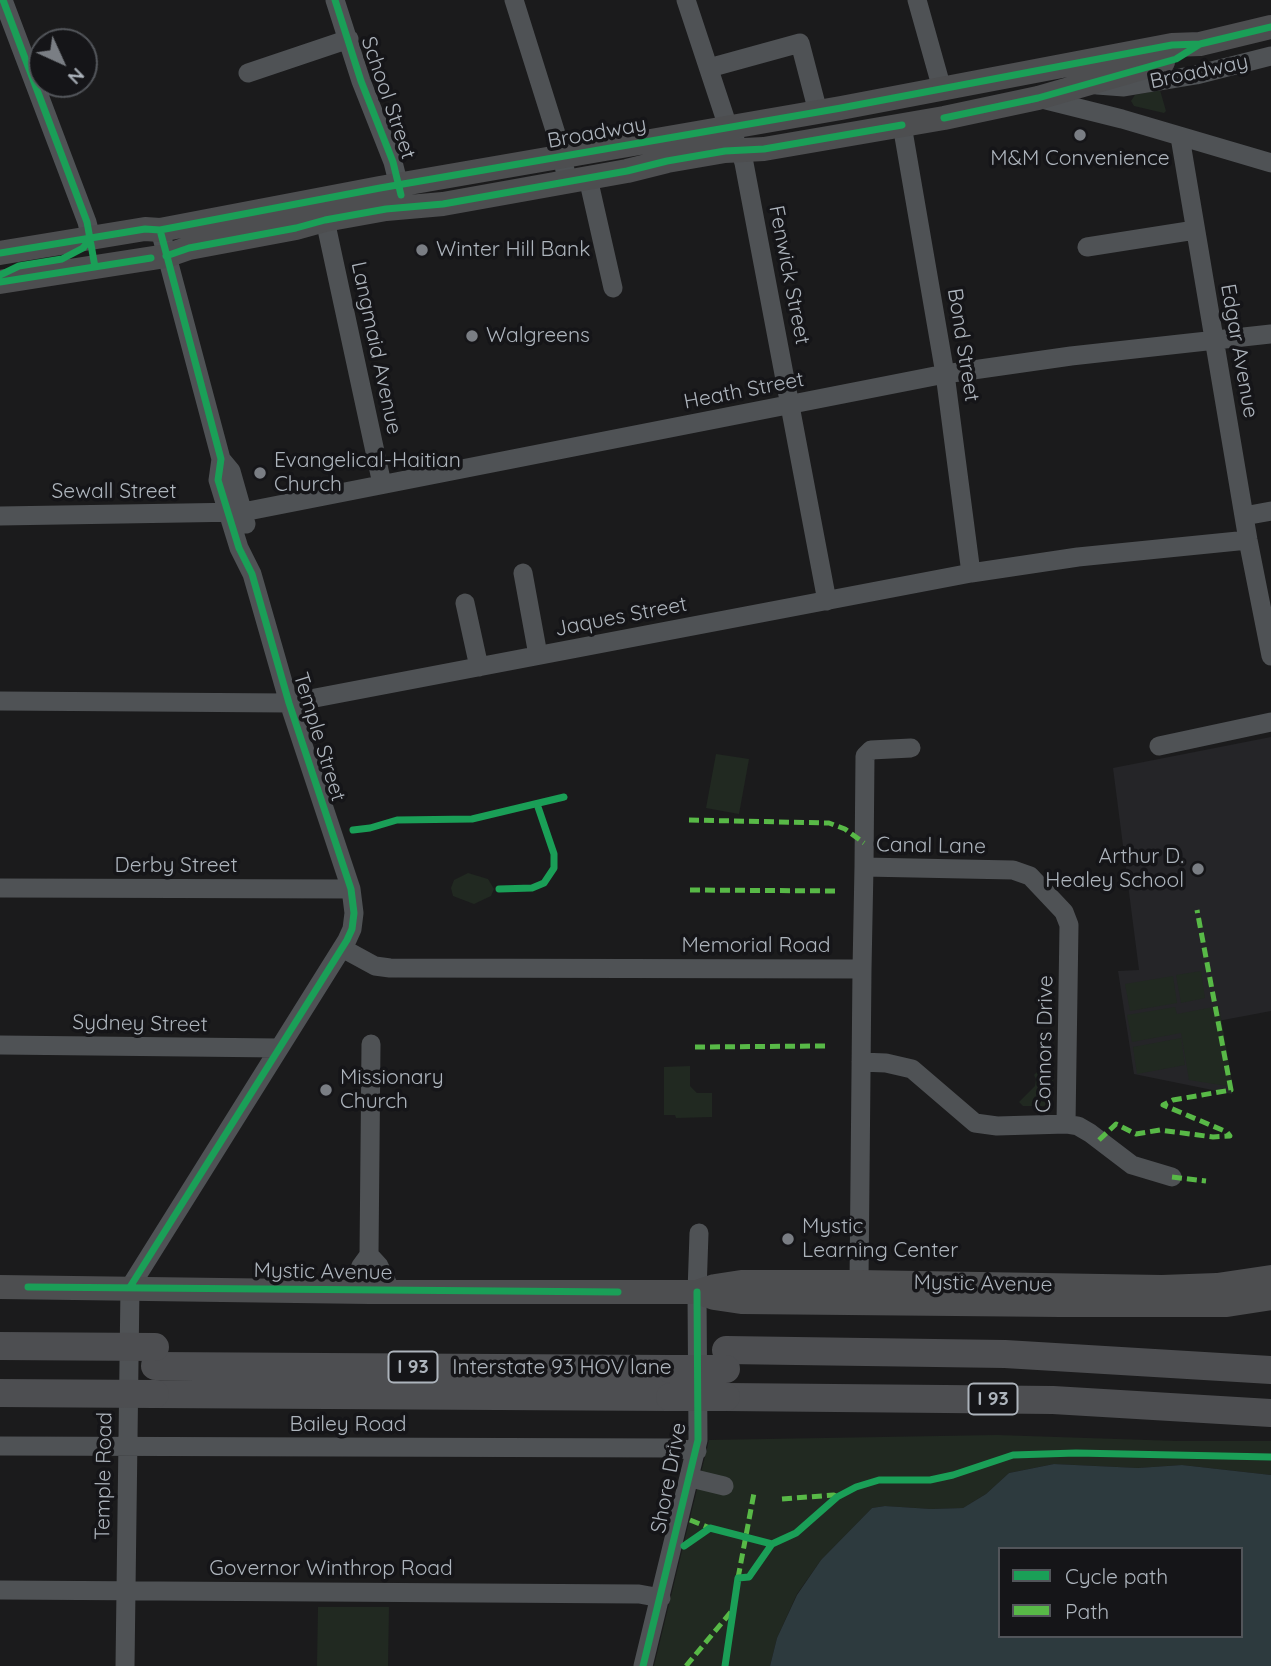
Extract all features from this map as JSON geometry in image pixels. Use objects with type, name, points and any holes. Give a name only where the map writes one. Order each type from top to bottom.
[{"type":"highway","name":"I 93","points":[[0,1346],[155,1357]]},
{"type":"highway","name":"I 93","points":[[0,1365],[155,1357],[726,1359],[872,1350],[1045,1355],[1271,1370]]},
{"type":"highway","name":"I 93","points":[[0,1393],[1054,1400],[1271,1413]]},
{"type":"main road","name":"Broadway","points":[[0,282],[166,256],[189,248],[325,220],[578,180],[667,161],[764,149],[1038,98],[1083,74],[1172,45],[1200,44],[1271,27]]},
{"type":"main road","name":"Broadway","points":[[0,253],[145,229],[160,230],[399,184],[943,89],[1083,74]]},
{"type":"main road","points":[[0,275],[19,267],[61,259],[83,247],[91,239]]},
{"type":"main road","name":"Mystic Avenue","points":[[0,1287],[697,1292],[741,1282],[1162,1287],[1217,1285],[1271,1277]]},
{"type":"main road","name":"Mystic Avenue","points":[[697,1292],[741,1302],[1061,1306],[1227,1305],[1271,1298]]},
{"type":"street","name":"School Street","points":[[335,0],[361,80],[393,162],[404,209]]},
{"type":"street","points":[[514,0],[561,157],[578,180],[613,288]]},
{"type":"street","name":"Fenwick Street","points":[[686,0],[728,127],[740,150],[827,601]]},
{"type":"street","points":[[917,0],[943,89]]},
{"type":"street","points":[[7,1],[91,239]]},
{"type":"street","points":[[248,73],[349,39]]},
{"type":"street","points":[[709,68],[800,43],[818,112]]},
{"type":"street","name":"Broadway","points":[[1083,74],[1124,87],[1196,75],[1271,56]]},
{"type":"street","points":[[1075,107],[1083,74],[1114,98],[1122,119]]},
{"type":"street","points":[[1038,98],[1122,119],[1271,163]]},
{"type":"street","name":"Bond Street","points":[[902,125],[945,374],[971,573]]},
{"type":"street","name":"Edgar Avenue","points":[[1180,137],[1248,540],[1270,645]]},
{"type":"street","name":"Langmaid Avenue","points":[[325,220],[382,484]]},
{"type":"street","name":"Temple Street","points":[[130,1287],[342,948],[354,921],[351,889],[289,703],[252,573],[251,544],[236,513],[231,471],[221,459],[160,230]]},
{"type":"street","points":[[1087,247],[1195,230]]},
{"type":"street","name":"Heath Street","points":[[236,513],[945,374],[1271,334]]},
{"type":"street","points":[[1244,516],[1271,511]]},
{"type":"street","name":"Sewall Street","points":[[0,516],[236,513]]},
{"type":"street","name":"Jaques Street","points":[[0,701],[289,703],[971,573],[1078,556],[1248,540]]},
{"type":"street","points":[[523,573],[538,655]]},
{"type":"street","points":[[465,603],[479,667]]},
{"type":"street","points":[[1159,746],[1271,723]]},
{"type":"street","points":[[864,867],[865,756],[871,750],[911,748]]},
{"type":"street","name":"Canal Lane","points":[[862,969],[864,867],[1020,871],[1032,878],[1062,909],[1068,918],[1070,929]]},
{"type":"street","name":"Derby Street","points":[[0,888],[351,889]]},
{"type":"street","name":"Connors Drive","points":[[1070,929],[1066,1124],[1086,1130],[1132,1165],[1172,1177]]},
{"type":"street","name":"Memorial Road","points":[[342,948],[368,963],[390,968],[862,969]]},
{"type":"street","points":[[859,1282],[862,969]]},
{"type":"street","points":[[350,1291],[369,1255],[371,1044]]},
{"type":"street","name":"Sydney Street","points":[[0,1045],[279,1048]]},
{"type":"street","points":[[861,1062],[886,1063],[912,1069],[923,1076],[965,1117],[979,1125],[1066,1124]]},
{"type":"street","name":"Shore Drive","points":[[643,1666],[697,1451],[699,1233]]},
{"type":"street","points":[[369,1255],[379,1266],[391,1291]]},
{"type":"street","name":"Temple Road","points":[[125,1666],[130,1287]]},
{"type":"street","name":"Bailey Road","points":[[0,1446],[674,1448],[697,1451]]},
{"type":"street","points":[[691,1478],[724,1486]]},
{"type":"street","name":"Governor Winthrop Road","points":[[0,1590],[639,1594],[660,1598]]},
{"type":"shaded area","points":[[1160,90],[1166,111],[1164,113],[1134,106],[1131,101],[1135,95]]},
{"type":"shaded area","name":"Arthur D. Healey School","points":[[1271,737],[1271,1011],[1218,1021],[1232,1094],[1134,1074],[1118,971],[1139,970],[1113,768]]},
{"type":"shaded area","points":[[716,754],[749,759],[739,814],[706,808]]},
{"type":"shaded area","points":[[468,873],[488,879],[494,889],[491,896],[474,904],[453,896],[451,888],[454,880]]},
{"type":"shaded area","points":[[1201,971],[1205,998],[1181,1003],[1176,975]]},
{"type":"shaded area","points":[[1173,976],[1177,1003],[1130,1011],[1125,984]]},
{"type":"shaded area","points":[[1219,1006],[1232,1082],[1227,1086],[1189,1080],[1181,1033],[1132,1042],[1127,1015],[1175,1007],[1177,1014]]},
{"type":"shaded area","points":[[1181,1038],[1185,1065],[1137,1074],[1133,1047]]},
{"type":"shaded area","points":[[690,1066],[690,1086],[697,1093],[712,1093],[712,1117],[676,1118],[675,1115],[664,1115],[664,1067]]},
{"type":"shaded area","points":[[1042,1067],[1053,1079],[1052,1100],[1044,1106],[1023,1106],[1019,1102],[1035,1086],[1034,1075]]},
{"type":"shaded area","points":[[997,1435],[1271,1441],[1271,1475],[1182,1465],[1138,1468],[1054,1464],[1009,1473],[986,1494],[963,1508],[872,1508],[821,1560],[797,1594],[777,1638],[770,1666],[654,1666],[709,1440]]},
{"type":"shaded area","points":[[1054,1464],[1138,1468],[1182,1465],[1271,1475],[1271,1666],[770,1666],[777,1638],[797,1595],[821,1560],[872,1508],[963,1508],[986,1494],[1009,1473]]},
{"type":"shaded area","points":[[318,1607],[389,1607],[388,1666],[317,1666]]},
{"type":"marked path","points":[[689,820],[829,823],[845,829],[864,843]]},
{"type":"marked path","points":[[690,890],[839,891]]},
{"type":"marked path","points":[[1099,1140],[1116,1124],[1136,1134],[1160,1130],[1213,1137],[1230,1136],[1227,1132],[1163,1105],[1173,1100],[1231,1090],[1197,910]]},
{"type":"marked path","points":[[695,1047],[826,1046]]},
{"type":"marked path","points":[[1172,1177],[1206,1181]]},
{"type":"marked path","points":[[738,1578],[754,1493]]},
{"type":"marked path","points":[[782,1499],[834,1495],[837,1497]]},
{"type":"marked path","points":[[690,1520],[710,1528]]},
{"type":"marked path","points":[[686,1666],[731,1612]]},
{"type":"cycle path","points":[[3,0],[87,222],[95,267]]},
{"type":"cycle path","points":[[335,0],[361,81],[393,162],[401,195]]},
{"type":"cycle path","points":[[0,253],[145,229],[160,230],[380,188],[841,108],[1172,45],[1200,44],[1271,27]]},
{"type":"cycle path","points":[[944,118],[1038,98],[1176,59],[1200,44]]},
{"type":"cycle path","points":[[166,256],[189,248],[386,209],[443,204],[725,151],[764,149],[902,125]]},
{"type":"cycle path","points":[[130,1287],[347,940],[354,913],[351,889],[289,703],[252,574],[239,548],[218,480],[221,459],[160,230]]},
{"type":"cycle path","points":[[0,275],[19,266],[62,259],[83,248],[91,238]]},
{"type":"cycle path","points":[[0,282],[151,258]]},
{"type":"cycle path","points":[[353,830],[397,820],[472,819],[564,797]]},
{"type":"cycle path","points":[[499,889],[532,888],[544,883],[554,868],[554,854],[537,804]]},
{"type":"cycle path","points":[[28,1287],[618,1292]]},
{"type":"cycle path","points":[[643,1666],[698,1440],[697,1292]]},
{"type":"cycle path","points":[[725,1666],[738,1578],[749,1577],[772,1544],[796,1533],[837,1497],[856,1487],[879,1480],[930,1480],[1013,1455],[1076,1453],[1271,1457]]},
{"type":"cycle path","points":[[684,1546],[710,1528],[772,1544]]},
{"type":"place","name":"M&M Convenience","points":[[1080,135]]},
{"type":"place","name":"Winter Hill Bank","points":[[422,250]]},
{"type":"place","name":"Walgreens","points":[[472,336]]},
{"type":"place","name":"Evangelical-Haitian Church","points":[[260,473]]},
{"type":"place","name":"Arthur D. Healey School","points":[[1198,869]]},
{"type":"place","name":"Missionary Church","points":[[326,1090]]},
{"type":"place","name":"Mystic Learning Center","points":[[788,1239]]}]
